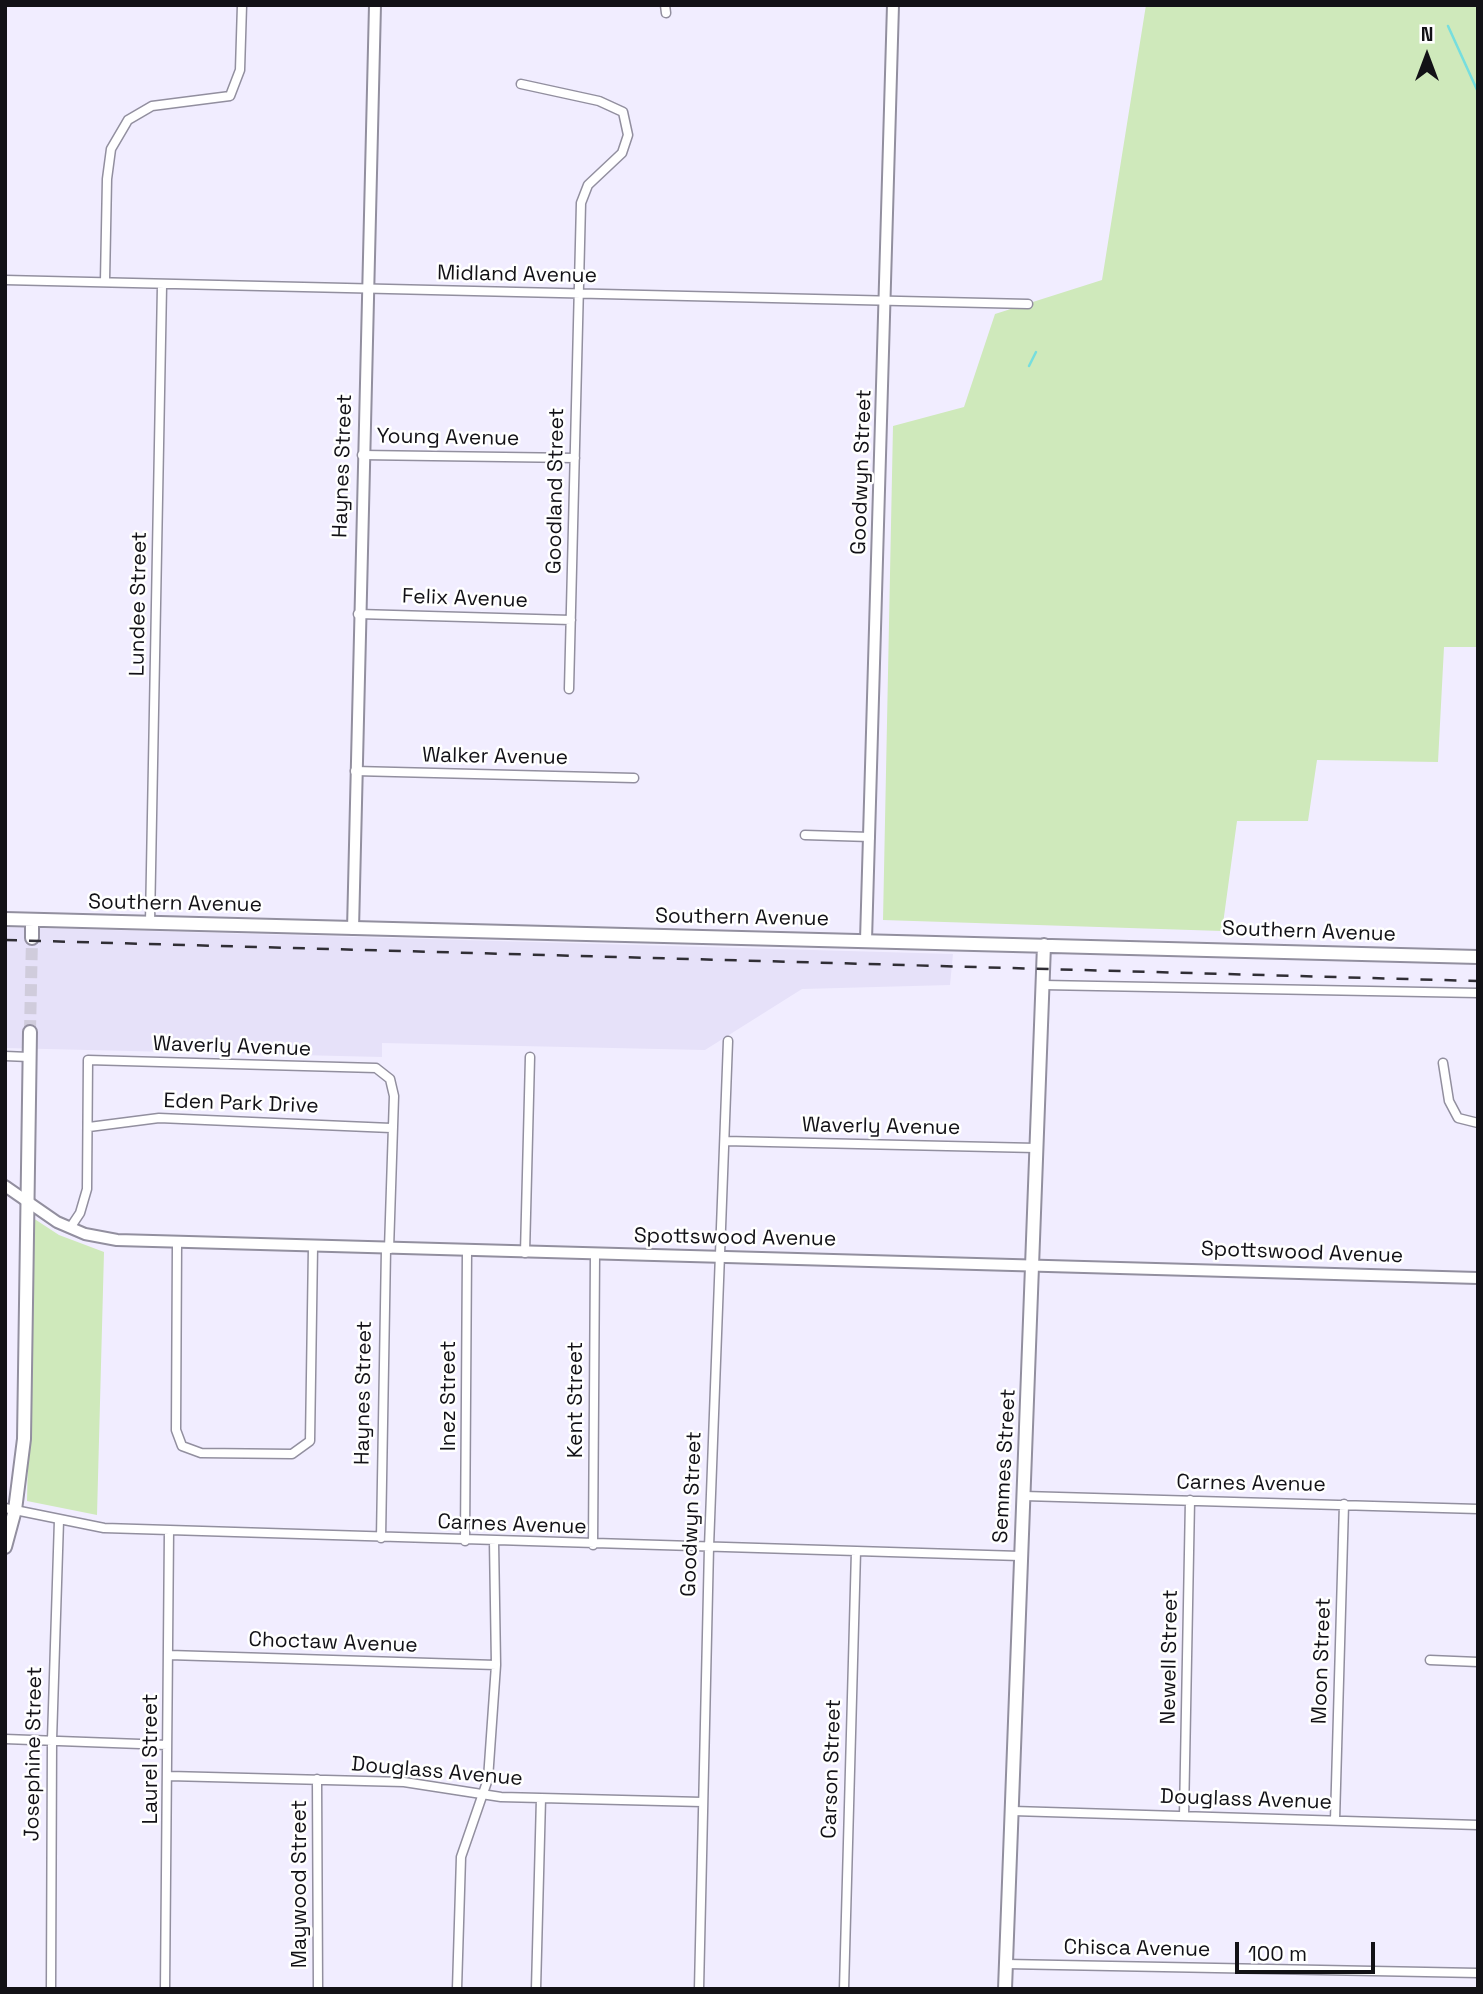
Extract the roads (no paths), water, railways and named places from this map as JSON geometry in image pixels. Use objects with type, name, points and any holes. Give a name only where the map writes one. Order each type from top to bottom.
[{"type":"main road","name":"Southern Avenue","points":[[5,919],[1478,957]]},
{"type":"main road","points":[[32,921],[32,938]]},
{"type":"main road","name":"Semmes Street","points":[[1005,1989],[1044,945]]},
{"type":"main road","points":[[5,1547],[24,1439],[30,1032]]},
{"type":"street","points":[[105,281],[107,179],[111,149],[128,120],[152,106],[230,96],[240,70],[242,5]]},
{"type":"street","name":"Haynes Street","points":[[353,929],[358,614],[375,5]]},
{"type":"street","name":"Goodwyn Street","points":[[866,940],[893,5]]},
{"type":"street","name":"Goodland Street","points":[[521,85],[599,101],[624,112],[628,135],[622,153],[587,185],[581,203],[569,689]]},
{"type":"street","name":"Midland Avenue","points":[[5,280],[105,281],[162,286],[1028,304]]},
{"type":"street","name":"Lundee Street","points":[[150,922],[162,286]]},
{"type":"street","name":"Young Avenue","points":[[362,454],[575,458]]},
{"type":"street","name":"Felix Avenue","points":[[358,614],[571,620]]},
{"type":"street","name":"Walker Avenue","points":[[355,771],[634,778]]},
{"type":"street","points":[[806,835],[870,837]]},
{"type":"street","points":[[1043,985],[1478,993]]},
{"type":"street","name":"Goodwyn Street","points":[[699,1989],[709,1547],[722,1257],[728,1041]]},
{"type":"street","points":[[5,1056],[29,1056]]},
{"type":"street","points":[[525,1253],[530,1057]]},
{"type":"street","name":"Waverly Avenue","points":[[89,1127],[88,1060],[376,1068]]},
{"type":"street","points":[[1443,1063],[1449,1101],[1458,1118],[1478,1123]]},
{"type":"street","name":"Haynes Street","points":[[376,1068],[391,1082],[394,1096],[387,1249],[382,1538]]},
{"type":"street","name":"Eden Park Drive","points":[[89,1127],[159,1118],[391,1128]]},
{"type":"street","points":[[70,1228],[80,1213],[87,1189],[89,1127]]},
{"type":"street","name":"Waverly Avenue","points":[[725,1141],[1036,1148]]},
{"type":"street","name":"Spottswood Avenue","points":[[5,1186],[70,1228],[117,1240],[177,1244],[1032,1264],[1478,1278]]},
{"type":"street","points":[[177,1244],[176,1430],[182,1446],[195,1453],[283,1455],[292,1454],[305,1446],[312,1428],[313,1247]]},
{"type":"street","name":"Inez Street","points":[[465,1541],[467,1251]]},
{"type":"street","name":"Kent Street","points":[[593,1545],[595,1255]]},
{"type":"street","name":"Carnes Avenue","points":[[1024,1496],[1478,1509]]},
{"type":"street","name":"Newell Street","points":[[1184,1816],[1190,1500]]},
{"type":"street","name":"Moon Street","points":[[1335,1820],[1344,1504]]},
{"type":"street","name":"Carnes Avenue","points":[[10,1509],[104,1528],[1020,1556]]},
{"type":"street","name":"Josephine Street","points":[[51,1989],[52,1740],[59,1520]]},
{"type":"street","name":"Laurel Street","points":[[165,1989],[169,1776],[169,1530]]},
{"type":"street","points":[[457,1989],[461,1857],[468,1830],[488,1779],[496,1665],[494,1541]]},
{"type":"street","name":"Carson Street","points":[[844,1989],[856,1551]]},
{"type":"street","name":"Choctaw Avenue","points":[[169,1655],[496,1665]]},
{"type":"street","points":[[1430,1660],[1478,1662]]},
{"type":"street","points":[[5,1739],[167,1745]]},
{"type":"street","name":"Douglass Avenue","points":[[169,1776],[422,1784],[482,1795],[702,1802]]},
{"type":"street","name":"Maywood Street","points":[[317,1780],[318,1989]]},
{"type":"street","points":[[536,1989],[541,1798]]},
{"type":"street","name":"Douglass Avenue","points":[[1013,1811],[1478,1825]]},
{"type":"street","name":"Chisca Avenue","points":[[1006,1964],[1478,1973]]},
{"type":"waterway","points":[[1448,26],[1478,92]]},
{"type":"waterway","points":[[1029,366],[1036,352]]},
{"type":"tunnel","points":[[30,1032],[32,938]]},
{"type":"railway","points":[[5,940],[1478,981]]}]
